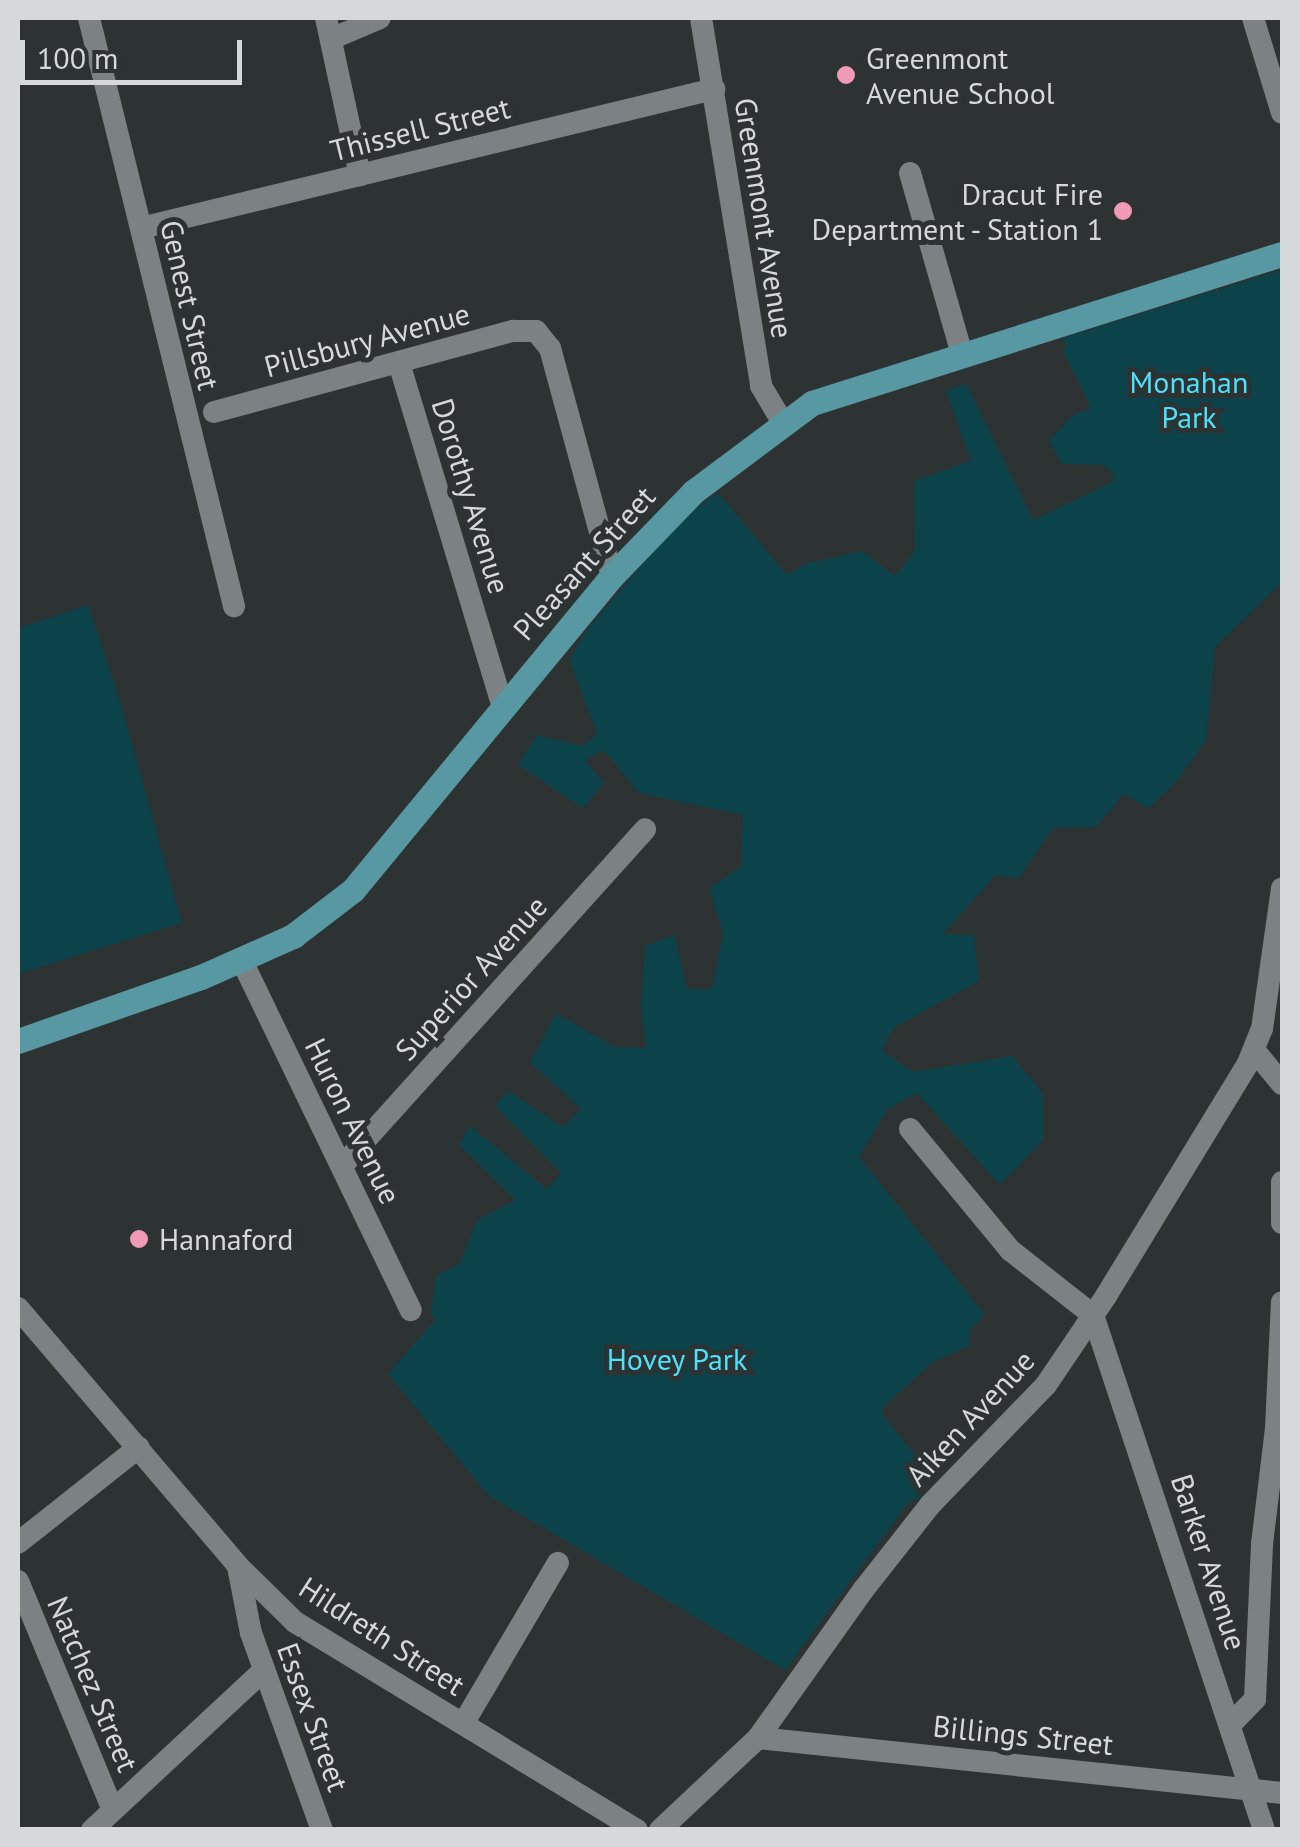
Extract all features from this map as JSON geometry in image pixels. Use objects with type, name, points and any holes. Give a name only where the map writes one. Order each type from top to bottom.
[{"type":"main road","name":"Pleasant Street","points":[[18,1041],[294,936],[354,890],[502,704],[612,576],[693,492],[812,403],[1282,254]]},
{"type":"street","name":"Genest Street","points":[[88,18],[234,606]]},
{"type":"street","points":[[360,174],[329,28],[380,18]]},
{"type":"street","name":"Greenmont Avenue","points":[[702,18],[761,386],[783,423]]},
{"type":"street","points":[[1254,18],[1282,113]]},
{"type":"street","name":"Thissell Street","points":[[141,228],[714,89]]},
{"type":"street","points":[[910,173],[962,354]]},
{"type":"street","name":"Pillsbury Avenue","points":[[214,412],[513,331],[536,331],[550,348],[612,576]]},
{"type":"street","name":"Dorothy Avenue","points":[[400,362],[502,704]]},
{"type":"street","name":"Superior Avenue","points":[[342,1166],[645,830]]},
{"type":"street","name":"Aiken Avenue","points":[[660,1830],[758,1738],[832,1630],[931,1504],[1046,1386],[1093,1316],[1220,1116],[1254,1050],[1262,1029],[1282,888]]},
{"type":"street","name":"Huron Avenue","points":[[241,959],[412,1310]]},
{"type":"street","points":[[1254,1050],[1282,1084]]},
{"type":"street","points":[[910,1130],[1010,1250],[1093,1316]]},
{"type":"street","points":[[1282,1182],[1282,1222]]},
{"type":"street","points":[[1230,1725],[1255,1699],[1262,1544],[1279,1428],[1282,1302]]},
{"type":"street","name":"Hildreth Street","points":[[18,1308],[238,1566],[295,1622],[637,1830]]},
{"type":"street","name":"Barker Avenue","points":[[1093,1316],[1264,1830]]},
{"type":"street","points":[[18,1543],[138,1447]]},
{"type":"street","points":[[463,1724],[558,1562]]},
{"type":"street","name":"Essex Street","points":[[238,1566],[250,1633],[322,1830]]},
{"type":"street","name":"Natchez Street","points":[[18,1582],[113,1810]]},
{"type":"street","points":[[92,1830],[264,1670]]},
{"type":"street","name":"Billings Street","points":[[758,1738],[1282,1792]]},
{"type":"green space","points":[[1282,270],[1282,582],[1215,647],[1206,740],[1176,782],[1149,808],[1123,794],[1096,827],[1053,828],[1018,879],[996,875],[943,934],[974,935],[979,981],[893,1028],[882,1051],[913,1072],[1012,1056],[1043,1094],[1043,1140],[1000,1185],[917,1093],[887,1110],[859,1157],[985,1315],[970,1329],[969,1346],[933,1362],[883,1407],[882,1414],[930,1474],[921,1486],[921,1500],[911,1499],[785,1670],[488,1495],[388,1374],[435,1320],[431,1313],[436,1276],[460,1263],[477,1220],[516,1200],[459,1145],[470,1126],[547,1189],[561,1173],[495,1106],[508,1091],[563,1127],[581,1109],[530,1062],[556,1014],[615,1047],[646,1048],[641,1007],[645,946],[674,935],[687,989],[712,989],[723,933],[709,889],[741,866],[743,815],[639,793],[604,750],[585,760],[604,783],[583,808],[518,765],[537,735],[583,746],[597,733],[569,660],[585,633],[680,519],[718,493],[787,575],[805,564],[862,551],[895,576],[915,551],[914,481],[971,461],[946,391],[966,384],[1033,520],[1112,482],[1114,475],[1104,465],[1062,464],[1049,441],[1070,418],[1091,407],[1062,350],[1067,348],[1063,338]]},
{"type":"green space","points":[[88,605],[119,698],[182,923],[18,974],[18,628]]},
{"type":"place","name":"Greenmont Avenue School","points":[[846,75]]},
{"type":"place","name":"Dracut Fire Department - Station 1","points":[[1123,211]]},
{"type":"place","name":"Hannaford","points":[[139,1239]]},
{"type":"park label","name":"Monahan Park","points":[[1189,399]]},
{"type":"park label","name":"Hovey Park","points":[[677,1359]]}]
